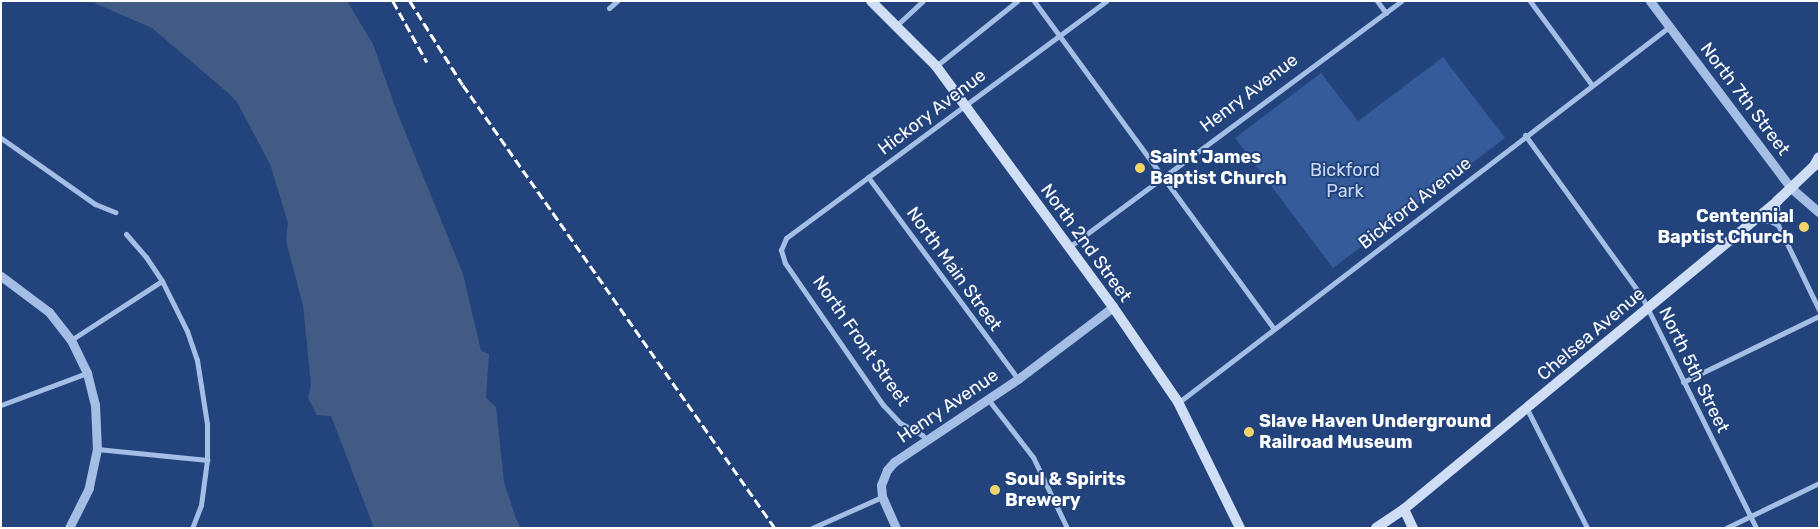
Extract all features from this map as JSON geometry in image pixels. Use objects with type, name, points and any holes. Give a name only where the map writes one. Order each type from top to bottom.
[{"type":"main road","name":"North 2nd Street","points":[[871,1],[936,66],[1113,307],[1178,402],[1240,528]]},
{"type":"main road","name":"Chelsea Avenue","points":[[1376,528],[1404,509],[1777,201],[1814,166],[1819,157]]},
{"type":"main road","points":[[1404,509],[1413,528]]},
{"type":"street","points":[[609,8],[617,1]]},
{"type":"street","points":[[897,25],[924,1]]},
{"type":"street","points":[[936,66],[1017,1]]},
{"type":"street","points":[[1034,1],[1164,176],[1273,328]]},
{"type":"street","name":"Hickory Avenue","points":[[781,250],[786,238],[1106,1]]},
{"type":"street","points":[[1377,1],[1386,13]]},
{"type":"street","name":"Henry Avenue","points":[[1068,247],[1401,1]]},
{"type":"street","points":[[1530,1],[1592,86]]},
{"type":"street","name":"North 7th Street","points":[[1650,1],[1791,188],[1819,212]]},
{"type":"street","name":"Bickford Avenue","points":[[1178,402],[1525,135],[1669,27]]},
{"type":"street","name":"North 5th Street","points":[[1525,135],[1648,307],[1756,528]]},
{"type":"street","points":[[1,138],[95,204],[115,212]]},
{"type":"street","name":"North Main Street","points":[[868,176],[1018,379]]},
{"type":"street","points":[[1777,201],[1778,225],[1819,310]]},
{"type":"street","points":[[1754,220],[1770,221],[1778,225]]},
{"type":"street","points":[[126,234],[146,257],[162,281],[187,331],[197,360],[207,424],[207,460],[201,505],[192,528]]},
{"type":"street","name":"North Front Street","points":[[781,250],[785,263],[883,405],[900,423],[922,435],[927,440]]},
{"type":"street","points":[[1,276],[48,312],[71,340],[87,373],[95,404],[97,449],[89,488],[70,526]]},
{"type":"street","points":[[71,340],[162,281]]},
{"type":"street","name":"Henry Avenue","points":[[882,497],[881,485],[887,470],[894,462],[1018,379],[1113,307]]},
{"type":"street","points":[[1683,382],[1819,316]]},
{"type":"street","points":[[1,405],[87,373]]},
{"type":"street","points":[[987,398],[1033,457],[1067,528]]},
{"type":"street","points":[[1527,408],[1587,528]]},
{"type":"street","points":[[97,449],[207,460]]},
{"type":"street","points":[[1726,528],[1819,483]]},
{"type":"street","points":[[812,528],[882,497],[896,528]]},
{"type":"green space","name":"Bickford Park","points":[[1443,57],[1505,138],[1333,268],[1235,138],[1321,73],[1358,121]]},
{"type":"shaded area","points":[[90,1],[347,1],[373,44],[397,112],[463,274],[481,351],[489,354],[486,398],[496,407],[504,482],[516,519],[521,528],[374,528],[331,416],[317,415],[308,398],[311,385],[303,305],[286,241],[288,223],[270,164],[237,102],[152,28]]},
{"type":"railway","points":[[393,1],[427,62]]},
{"type":"railway","points":[[410,1],[463,85],[775,528]]},
{"type":"place","name":"Saint James Baptist Church","points":[[1140,168]]},
{"type":"place","name":"Centennial Baptist Church","points":[[1804,227]]},
{"type":"place","name":"Slave Haven Underground Railroad Museum","points":[[1249,432]]},
{"type":"place","name":"Soul & Spirits Brewery","points":[[995,490]]}]
